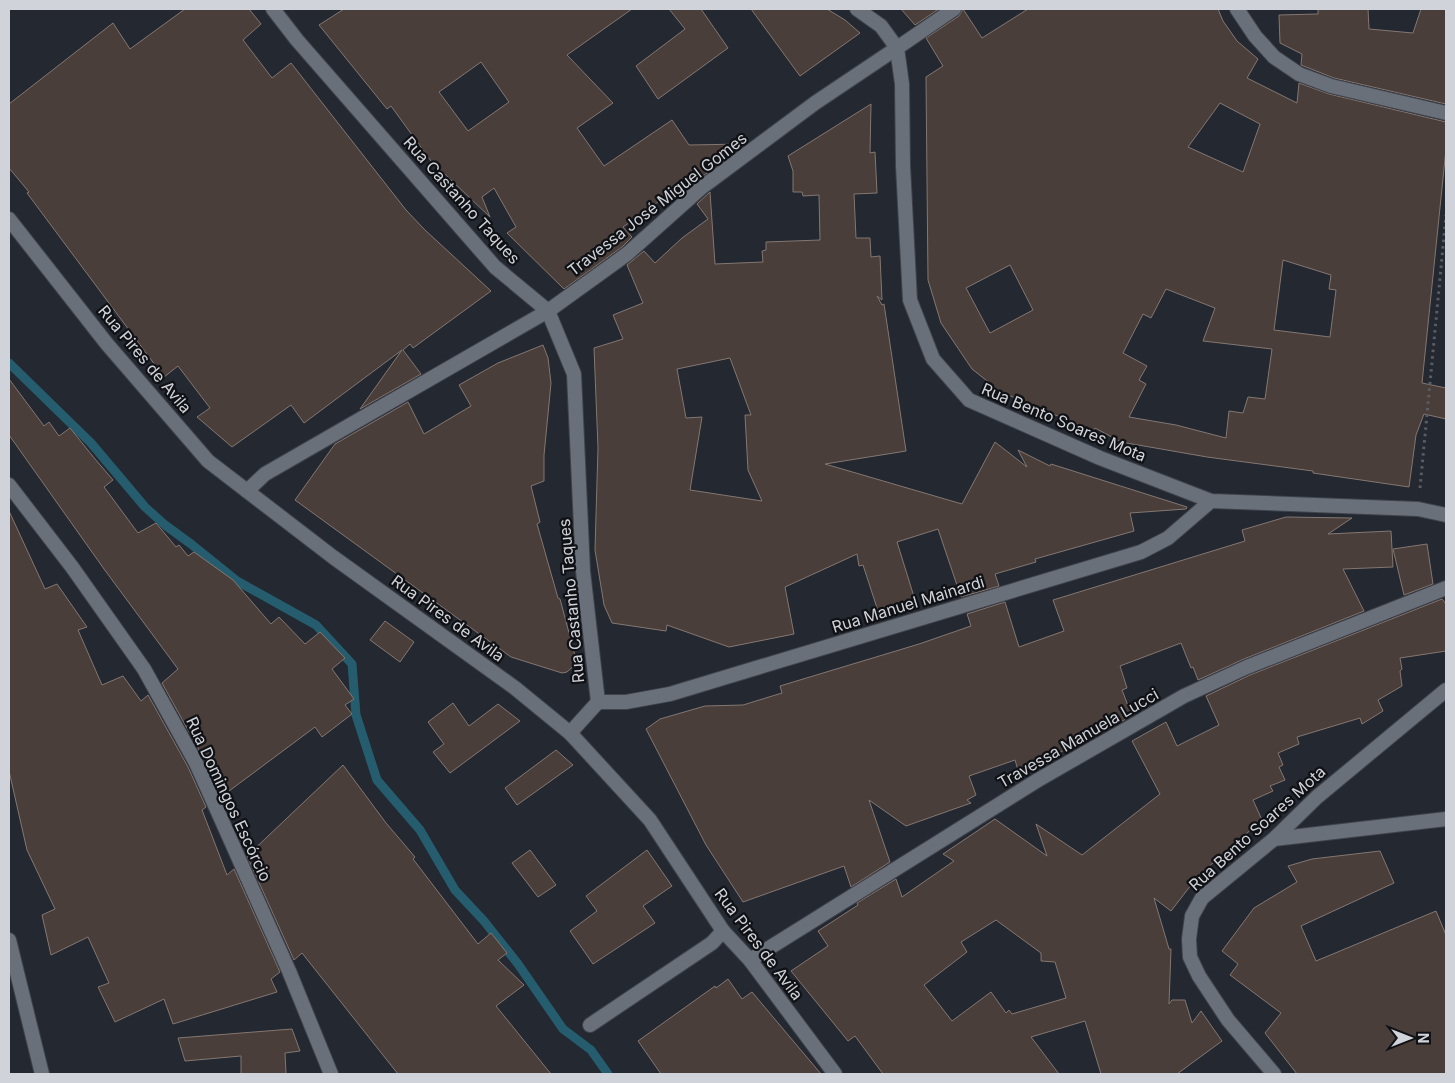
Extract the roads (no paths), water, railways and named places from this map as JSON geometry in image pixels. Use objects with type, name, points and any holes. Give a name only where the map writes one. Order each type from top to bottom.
[{"type":"street","name":"Rua Castanho Taques","points":[[273,9],[297,40],[495,267],[548,311],[574,374],[583,571],[598,702]]},
{"type":"street","name":"Rua Bento Soares Mota","points":[[857,9],[881,26],[897,48],[902,84],[903,166],[910,300],[933,359],[969,400],[1100,458],[1211,501],[1418,509],[1446,515]]},
{"type":"street","name":"Travessa José Miguel Gomes","points":[[247,491],[266,474],[548,311],[627,254],[702,188],[815,103],[954,9]]},
{"type":"street","points":[[1237,9],[1255,36],[1274,57],[1299,74],[1331,86],[1446,113]]},
{"type":"street","name":"Rua Pires de Avila","points":[[9,219],[107,344],[208,461],[333,557],[515,688],[570,734],[650,820],[723,931],[750,960],[835,1074]]},
{"type":"street","name":"Rua Domingos Escórcio","points":[[9,485],[72,567],[144,669],[196,763],[285,962],[331,1074]]},
{"type":"street","name":"Rua Manuel Mainardi","points":[[598,702],[626,702],[670,694],[1141,552],[1168,538],[1211,501]]},
{"type":"street","name":"Travessa Manuela Lucci","points":[[750,960],[1038,780],[1184,696],[1247,667],[1446,588]]},
{"type":"street","name":"Rua Bento Soares Mota","points":[[1274,1074],[1228,1020],[1199,976],[1190,957],[1189,939],[1192,916],[1202,898],[1274,840],[1317,797],[1446,690]]},
{"type":"street","points":[[570,734],[598,702]]},
{"type":"street","points":[[1274,840],[1446,818]]},
{"type":"street","points":[[590,1024],[712,943],[723,931]]},
{"type":"street","points":[[9,940],[42,1074]]},
{"type":"street","points":[[325,1056],[341,1074]]},
{"type":"waterway","points":[[9,363],[91,443],[145,507],[165,525],[237,581],[316,625],[352,664],[356,715],[377,780],[420,830],[455,890],[484,921],[518,964],[563,1029],[591,1050],[608,1074]]}]
